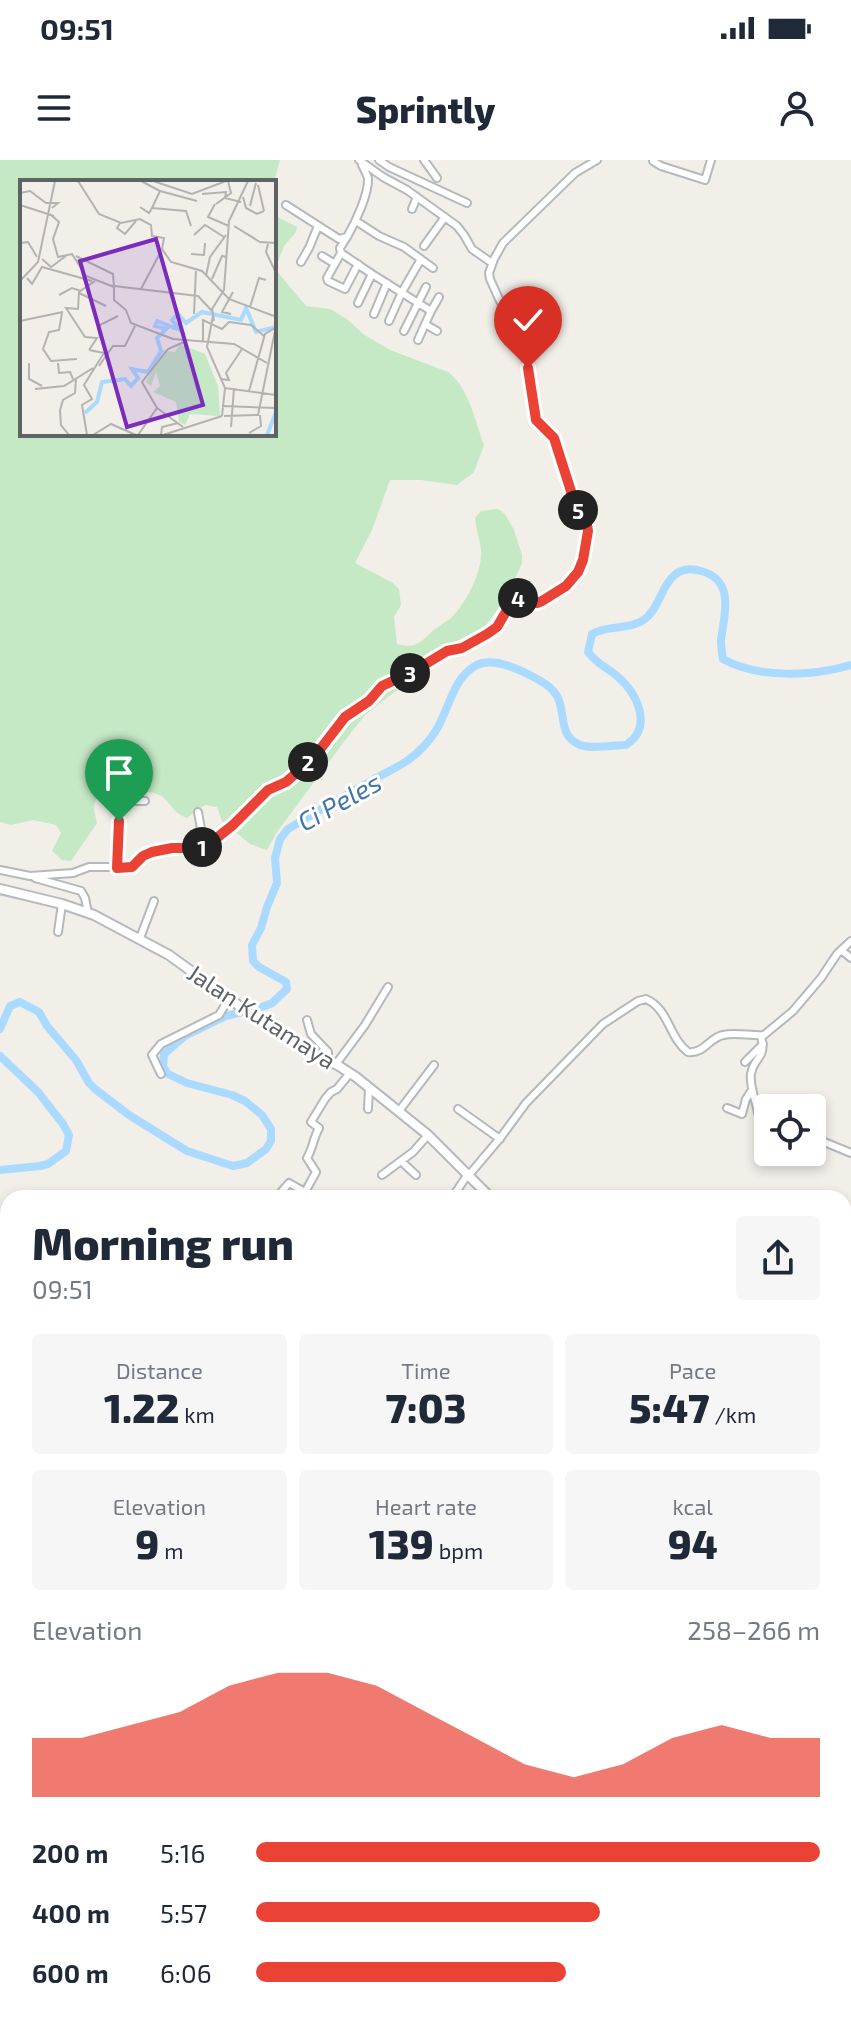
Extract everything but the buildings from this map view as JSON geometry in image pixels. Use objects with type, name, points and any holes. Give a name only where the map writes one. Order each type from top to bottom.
[{"type":"main road","name":"Jalan Kutamaya","points":[[0,889],[88,913],[169,955],[294,1043],[350,1073],[428,1135],[484,1190]]},
{"type":"street","points":[[379,160],[467,203]]},
{"type":"street","points":[[424,160],[437,178]]},
{"type":"street","points":[[24,876],[73,873],[89,867],[132,867],[152,852],[204,846],[233,825],[268,790],[286,782],[301,769],[345,717],[369,701],[382,686],[447,651],[462,648],[487,634],[497,627],[514,598],[537,603],[542,601],[566,586],[580,570],[587,527],[577,510],[554,438],[536,420],[518,331],[489,273],[503,243],[575,173],[597,160]]},
{"type":"street","points":[[653,161],[705,180],[711,160]]},
{"type":"street","points":[[360,161],[445,217],[463,233],[472,249],[492,263]]},
{"type":"street","points":[[358,264],[344,289],[327,280],[341,253],[340,248],[356,221],[368,180],[360,161]]},
{"type":"street","points":[[412,209],[417,197]]},
{"type":"street","points":[[286,205],[340,239],[347,237]]},
{"type":"street","points":[[424,246],[445,217]]},
{"type":"street","points":[[356,221],[404,247],[433,268]]},
{"type":"street","points":[[301,262],[318,226]]},
{"type":"street","points":[[341,253],[431,311]]},
{"type":"street","points":[[322,256],[335,264]]},
{"type":"street","points":[[389,321],[421,259]]},
{"type":"street","points":[[358,303],[372,274]]},
{"type":"street","points":[[374,314],[387,283]]},
{"type":"street","points":[[404,331],[426,287]]},
{"type":"street","points":[[418,340],[439,297]]},
{"type":"street","points":[[425,324],[437,331]]},
{"type":"street","points":[[117,868],[119,801],[145,801]]},
{"type":"street","points":[[198,812],[204,846]]},
{"type":"street","points":[[0,870],[81,891],[88,913]]},
{"type":"street","points":[[140,938],[154,901]]},
{"type":"street","points":[[58,932],[62,904]]},
{"type":"street","points":[[457,1190],[526,1103],[603,1024],[641,999],[651,1001],[661,1010],[677,1040],[688,1052],[698,1052],[721,1035],[761,1036],[793,1011],[851,941]]},
{"type":"street","points":[[841,950],[851,958]]},
{"type":"street","points":[[307,1020],[311,1034],[328,1052],[332,1062],[365,1025],[388,987]]},
{"type":"street","points":[[161,1074],[152,1055],[161,1044],[219,1015],[229,999]]},
{"type":"street","points":[[755,1094],[752,1090],[751,1071],[762,1052],[761,1036]]},
{"type":"street","points":[[745,1062],[763,1044]]},
{"type":"street","points":[[399,1111],[434,1065]]},
{"type":"street","points":[[306,1190],[316,1172],[307,1158],[319,1128],[311,1122],[325,1099],[350,1073]]},
{"type":"street","points":[[368,1109],[369,1088]]},
{"type":"street","points":[[727,1108],[742,1114],[752,1090]]},
{"type":"street","points":[[458,1109],[500,1139]]},
{"type":"street","points":[[382,1175],[413,1152],[428,1135]]},
{"type":"street","points":[[826,1143],[851,1153]]},
{"type":"street","points":[[401,1161],[416,1175]]},
{"type":"street","points":[[283,1190],[289,1183],[301,1190]]},
{"type":"green space","points":[[0,160],[280,160],[275,178],[269,180],[20,180],[20,436],[276,436],[276,270],[306,306],[330,309],[390,350],[448,372],[461,387],[484,445],[474,472],[457,485],[390,480],[372,530],[355,563],[399,589],[401,605],[394,617],[397,644],[410,646],[423,640],[451,618],[468,595],[481,558],[475,518],[481,511],[498,509],[505,514],[514,530],[522,563],[507,596],[484,628],[405,666],[397,690],[365,715],[277,832],[267,850],[250,844],[222,821],[217,807],[205,805],[187,818],[164,798],[143,792],[101,795],[95,800],[97,823],[71,861],[62,860],[52,851],[61,833],[56,825],[33,820],[11,825],[0,822]]},
{"type":"green space","points":[[276,216],[297,227],[284,246],[276,266]]},
{"type":"waterway","name":"Ci Peles","points":[[0,1029],[10,1006],[20,1002],[39,1012],[76,1060],[89,1083],[129,1115],[187,1151],[233,1166],[247,1163],[266,1149],[271,1141],[271,1129],[262,1115],[232,1095],[187,1083],[168,1074],[163,1067],[164,1054],[185,1036],[226,1016],[272,1003],[287,989],[286,982],[253,961],[252,945],[277,883],[275,858],[280,839],[288,829],[417,753],[436,730],[457,685],[468,671],[490,662],[525,672],[555,693],[560,702],[565,729],[572,740],[588,747],[626,745],[639,729],[640,710],[624,683],[588,652],[592,634],[645,619],[672,578],[680,571],[689,569],[712,576],[724,590],[723,659],[753,670],[786,674],[820,672],[851,665]]},
{"type":"waterway","name":"Ci Peles","points":[[0,1056],[38,1092],[69,1135],[66,1151],[48,1164],[0,1170]]},
{"type":"route","points":[[119,821],[117,868],[132,867],[152,852],[209,844],[268,790],[286,782],[301,769],[345,717],[369,701],[382,686],[447,651],[462,648],[487,634],[497,627],[514,598],[537,603],[569,584],[581,567],[588,529],[577,510],[554,438],[536,420],[528,368]]}]
